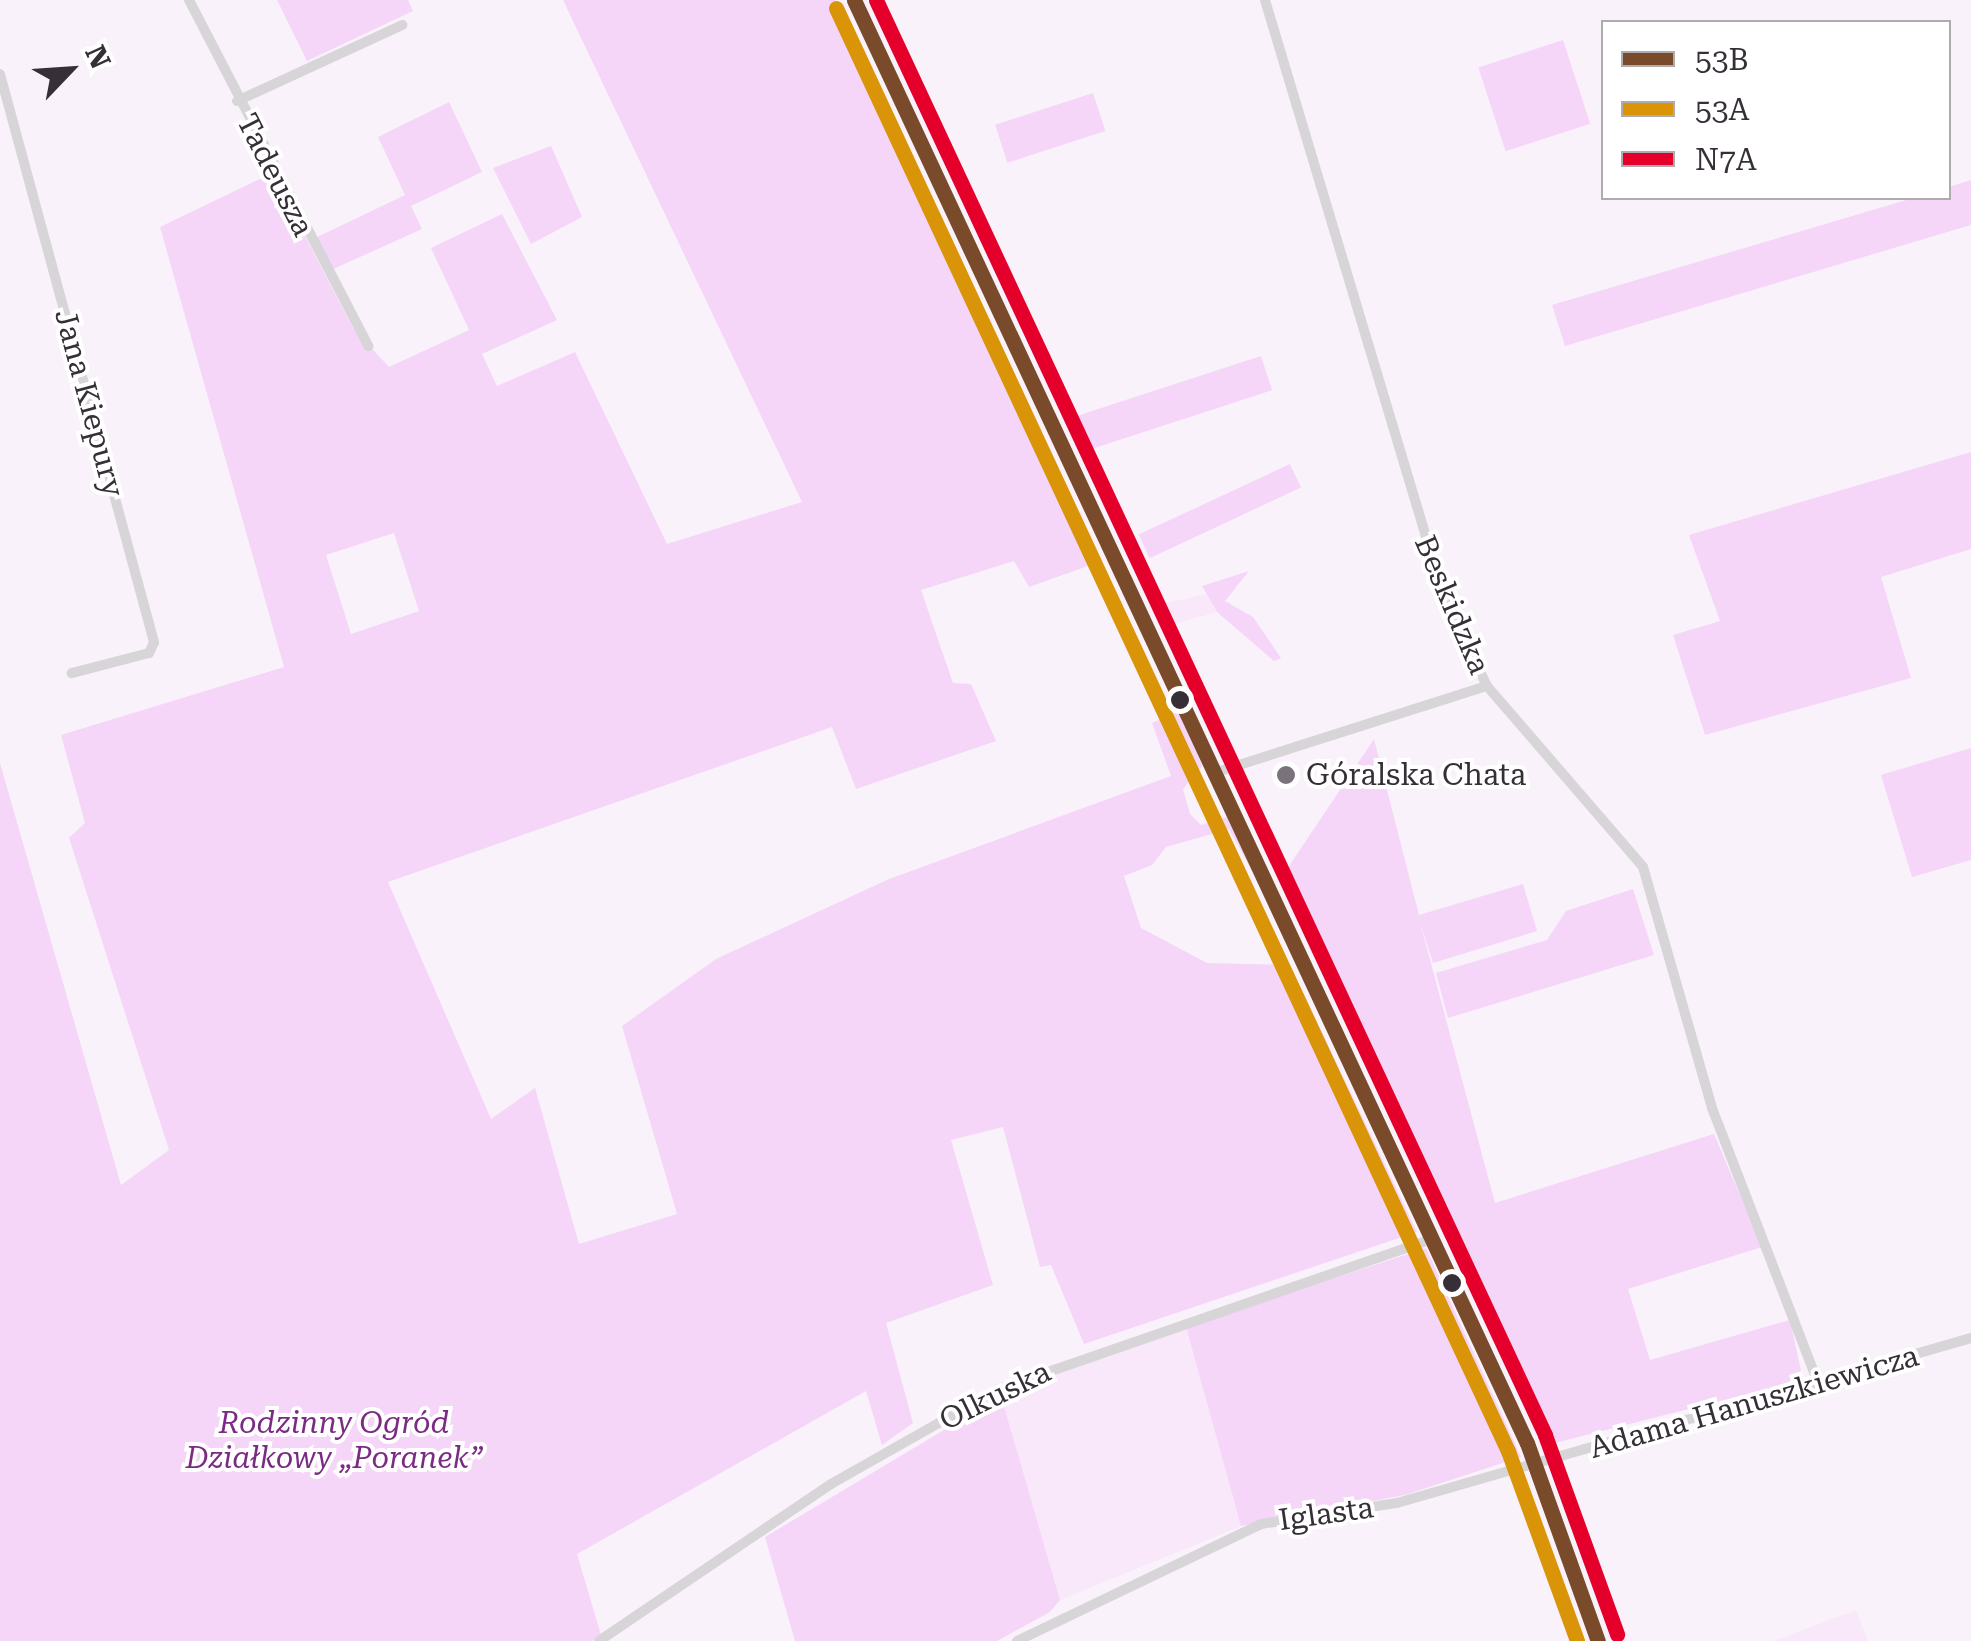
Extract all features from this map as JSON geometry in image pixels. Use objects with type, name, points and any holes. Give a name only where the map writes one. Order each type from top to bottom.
[{"type":"main road","points":[[854,0],[1536,1462],[1598,1641]]},
{"type":"street","name":"Tadeusza","points":[[189,0],[237,101],[368,346]]},
{"type":"street","name":"Beskidzka","points":[[1265,0],[1409,504],[1488,686],[1644,867],[1712,1108],[1818,1383]]},
{"type":"street","points":[[237,101],[402,24]]},
{"type":"street","name":"Jana Kiepury","points":[[0,74],[154,642],[149,653],[72,673]]},
{"type":"street","points":[[1217,772],[1488,686]]},
{"type":"street","name":"Olkuska","points":[[599,1641],[830,1484],[1000,1389],[1433,1239]]},
{"type":"street","name":"Adama Hanuszkiewicza","points":[[1536,1462],[1971,1338]]},
{"type":"street","name":"Iglasta","points":[[1018,1641],[1261,1524],[1378,1508],[1536,1462]]},
{"type":"shaded area","points":[[1206,594],[1217,612],[1167,626],[1159,605]]},
{"type":"shaded area","points":[[1186,1327],[1241,1526],[1060,1600],[1000,1395]]},
{"type":"shaded area","points":[[1856,1610],[1868,1641],[1773,1641]]},
{"type":"green space","points":[[277,0],[408,0],[413,11],[307,61]]},
{"type":"green space","name":"Rodzinny Ogród Działkowy „Poranek”","points":[[563,0],[835,0],[1102,561],[1029,587],[1014,561],[921,590],[953,683],[971,684],[996,741],[856,789],[832,727],[388,882],[491,1119],[535,1088],[579,1244],[677,1214],[622,1026],[716,959],[889,879],[1171,776],[1152,723],[1181,710],[1202,766],[1183,789],[1190,814],[1201,825],[1227,817],[1257,880],[1229,829],[1166,847],[1152,865],[1124,876],[1141,928],[1207,963],[1290,965],[1417,1232],[1084,1344],[1051,1265],[1040,1267],[1003,1127],[951,1140],[993,1285],[886,1323],[913,1423],[882,1445],[866,1391],[577,1554],[601,1635],[592,1641],[0,1641],[0,763],[121,1185],[169,1150],[69,838],[85,823],[61,735],[284,667],[160,227],[272,173],[353,328],[389,367],[469,330],[431,248],[502,214],[557,320],[482,354],[497,386],[575,352],[667,544],[802,502]],"holes":[[[394,533],[419,611],[351,634],[326,555]]]},
{"type":"green space","points":[[1563,40],[1590,124],[1506,151],[1478,68]]},
{"type":"green space","points":[[1093,93],[1105,131],[1007,163],[995,125]]},
{"type":"green space","points":[[449,102],[482,172],[411,206],[422,229],[329,271],[313,239],[405,195],[378,137]]},
{"type":"green space","points":[[551,146],[582,217],[531,244],[493,168]]},
{"type":"green space","points":[[1971,180],[1971,225],[1565,346],[1552,305],[1906,200],[1951,200],[1951,186]]},
{"type":"green space","points":[[1261,356],[1272,390],[1080,453],[1069,418]]},
{"type":"green space","points":[[1971,452],[1971,549],[1881,577],[1911,678],[1705,735],[1673,635],[1720,621],[1689,535]]},
{"type":"green space","points":[[1290,464],[1301,488],[1150,558],[1139,535]]},
{"type":"green space","points":[[1249,571],[1225,601],[1253,617],[1281,658],[1274,661],[1217,612],[1202,586]]},
{"type":"green space","points":[[1374,739],[1419,915],[1523,884],[1537,931],[1433,963],[1420,922],[1495,1203],[1714,1134],[1762,1247],[1628,1289],[1650,1360],[1790,1320],[1803,1380],[1543,1446],[1283,875]]},
{"type":"green space","points":[[1971,748],[1971,860],[1912,877],[1881,775]]},
{"type":"green space","points":[[1633,889],[1654,955],[1448,1018],[1436,973],[1547,940],[1566,911]]},
{"type":"green space","points":[[1426,1248],[1521,1457],[1405,1495],[1241,1526],[1186,1327]]},
{"type":"green space","points":[[1001,1396],[1060,1600],[1050,1612],[997,1641],[795,1641],[765,1537]]},
{"type":"transit line","name":"53B","points":[[854,0],[1527,1443],[1598,1641]]},
{"type":"transit line","name":"N7A","points":[[876,0],[1545,1435],[1617,1634]]},
{"type":"transit line","name":"53A","points":[[836,8],[1508,1451],[1577,1641]]},
{"type":"place","name":"Góralska Chata","points":[[1286,775]]}]
